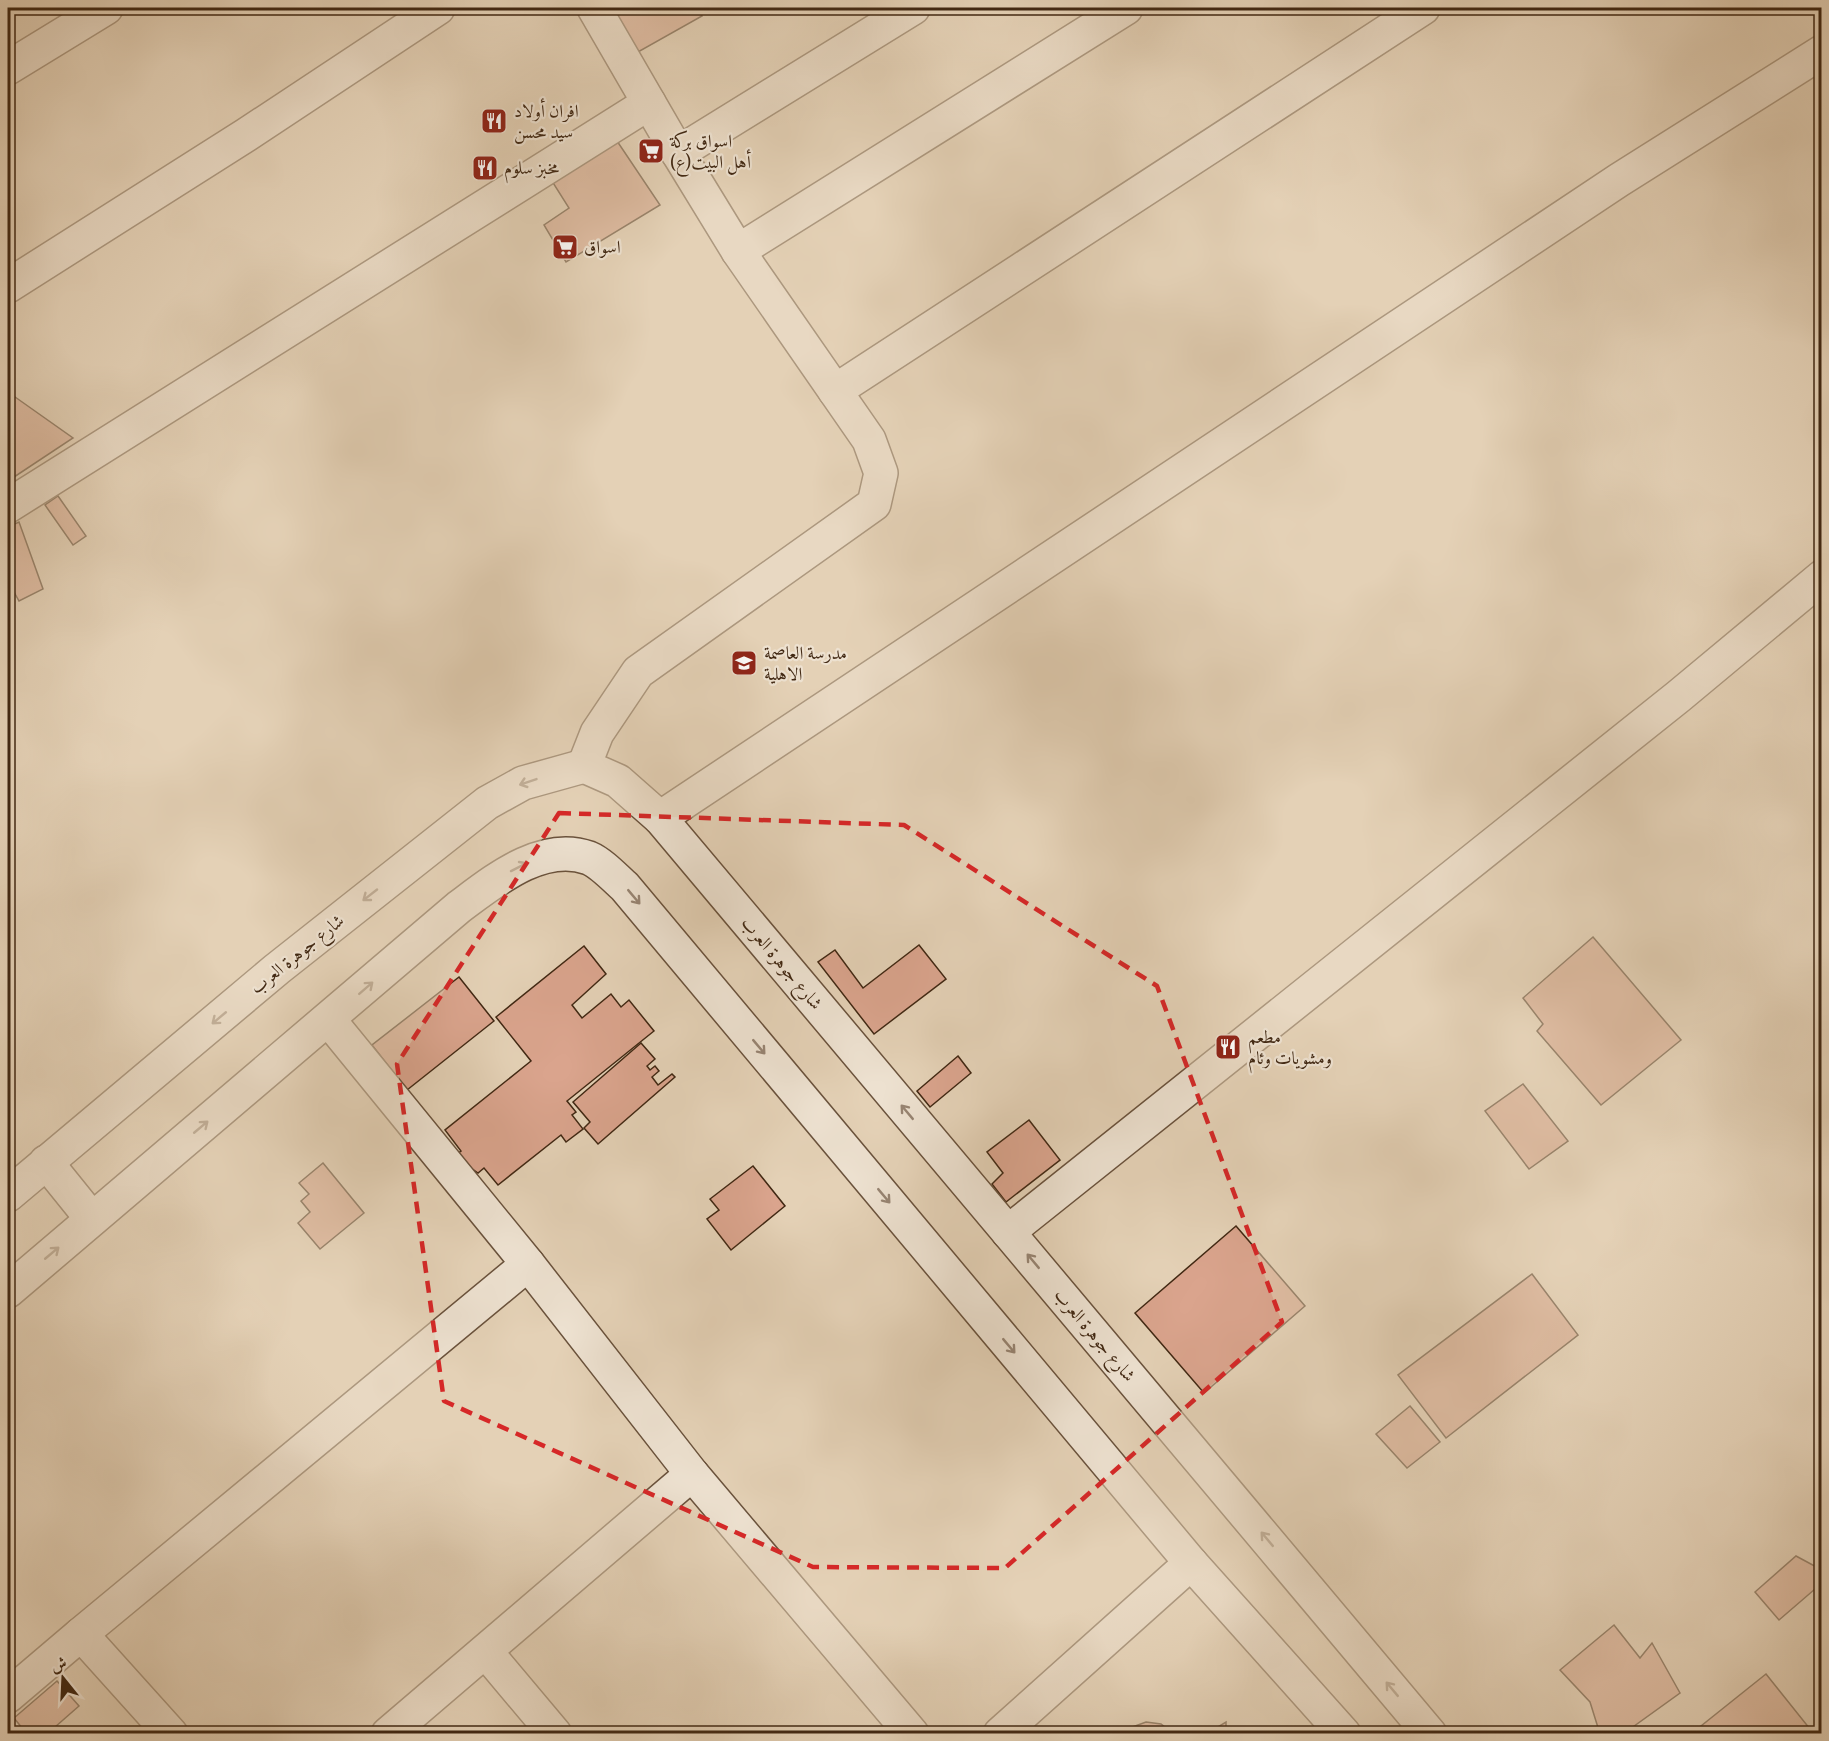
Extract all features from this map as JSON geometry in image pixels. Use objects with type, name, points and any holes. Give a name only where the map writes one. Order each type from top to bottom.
[{"type":"street","points":[[8,68],[106,8]]},
{"type":"street","points":[[8,286],[246,135],[438,8]]},
{"type":"street","points":[[584,766],[597,733],[638,672],[874,504],[881,473],[868,440],[738,251],[594,8]]},
{"type":"street","points":[[678,153],[913,8]]},
{"type":"street","points":[[738,251],[1126,8]]},
{"type":"street","points":[[835,391],[1423,8]]},
{"type":"street","points":[[660,818],[1619,180],[1821,52]]},
{"type":"street","points":[[8,506],[649,103]]},
{"type":"street","points":[[1008,1232],[1669,703],[1821,578]]},
{"type":"street","name":"شارع جوهرة العرب","points":[[8,1195],[277,969],[487,803],[523,783],[584,766],[618,781],[660,818],[1430,1734]]},
{"type":"street","points":[[8,1291],[459,907],[498,878],[528,863],[562,854],[590,859],[625,887],[1191,1563],[1344,1734]]},
{"type":"street","points":[[329,1020],[528,1264],[692,1473],[912,1734]]},
{"type":"street","points":[[46,1162],[93,1219]]},
{"type":"street","points":[[8,1696],[528,1264]]},
{"type":"street","points":[[388,1734],[692,1473]]},
{"type":"street","points":[[999,1734],[1191,1563]]},
{"type":"street","points":[[81,1634],[171,1734]]},
{"type":"street","points":[[486,1652],[555,1734]]},
{"type":"highlighted area","points":[[559,813],[904,825],[1157,986],[1282,1322],[1005,1568],[813,1567],[444,1401],[397,1064]]},
{"type":"building","points":[[610,8],[696,8],[702,16],[638,52]]},
{"type":"building","points":[[615,138],[660,205],[566,262],[544,225],[569,208],[550,178]]},
{"type":"building","points":[[8,392],[73,438],[8,481]]},
{"type":"building","points":[[58,496],[86,536],[73,545],[45,505]]},
{"type":"building","points":[[19,522],[43,589],[19,601],[8,581],[8,527]]},
{"type":"building","points":[[1593,937],[1681,1040],[1601,1105],[1537,1031],[1543,1024],[1523,998]]},
{"type":"building","points":[[919,945],[946,979],[874,1034],[818,962],[835,950],[863,988]]},
{"type":"building","points":[[584,946],[606,974],[572,1005],[582,1018],[611,994],[621,1007],[629,1000],[654,1031],[567,1101],[576,1112],[572,1115],[583,1129],[566,1142],[561,1135],[498,1185],[484,1168],[478,1173],[468,1166],[457,1154],[461,1151],[445,1130],[531,1061],[496,1017]]},
{"type":"building","points":[[459,977],[494,1021],[407,1090],[372,1045]]},
{"type":"building","points":[[641,1043],[655,1059],[647,1066],[650,1070],[655,1066],[659,1071],[652,1077],[658,1085],[672,1074],[675,1077],[598,1144],[584,1128],[590,1122],[573,1102]]},
{"type":"building","points":[[958,1056],[971,1073],[930,1107],[917,1091]]},
{"type":"building","points":[[1523,1084],[1568,1141],[1529,1169],[1485,1111]]},
{"type":"building","points":[[1029,1120],[1060,1160],[1006,1202],[992,1184],[1003,1173],[987,1152]]},
{"type":"building","points":[[323,1163],[364,1213],[320,1249],[298,1223],[310,1212],[301,1201],[309,1194],[299,1183]]},
{"type":"building","points":[[753,1166],[785,1206],[731,1250],[707,1219],[719,1210],[710,1199]]},
{"type":"building","points":[[1236,1226],[1305,1306],[1204,1393],[1135,1313]]},
{"type":"building","points":[[1532,1274],[1578,1335],[1446,1438],[1398,1375]]},
{"type":"building","points":[[1410,1406],[1440,1442],[1407,1468],[1376,1434]]},
{"type":"building","points":[[1796,1556],[1822,1570],[1822,1583],[1779,1620],[1755,1592]]},
{"type":"building","points":[[1614,1625],[1640,1658],[1652,1643],[1680,1693],[1623,1734],[1600,1734],[1590,1702],[1560,1670]]},
{"type":"building","points":[[1766,1674],[1814,1734],[1691,1734]]},
{"type":"building","points":[[57,1681],[79,1706],[47,1734],[27,1734],[14,1718]]},
{"type":"building","points":[[1146,1722],[1161,1724],[1174,1734],[1129,1734],[1127,1729]]},
{"type":"building","points":[[1226,1722],[1226,1734],[1206,1734]]},
{"type":"place","name":"افران أولاد سيد محسن","points":[[494,121]]},
{"type":"place","name":"اسواق بركة أهل البيت(ع)","points":[[651,151]]},
{"type":"place","name":"مخبز سلوم","points":[[485,168]]},
{"type":"place","name":"اسواق","points":[[565,247]]},
{"type":"place","name":"مدرسة العاصمة الاهلية","points":[[744,663]]},
{"type":"place","name":"مطعم ومشويات وئام","points":[[1228,1047]]}]
